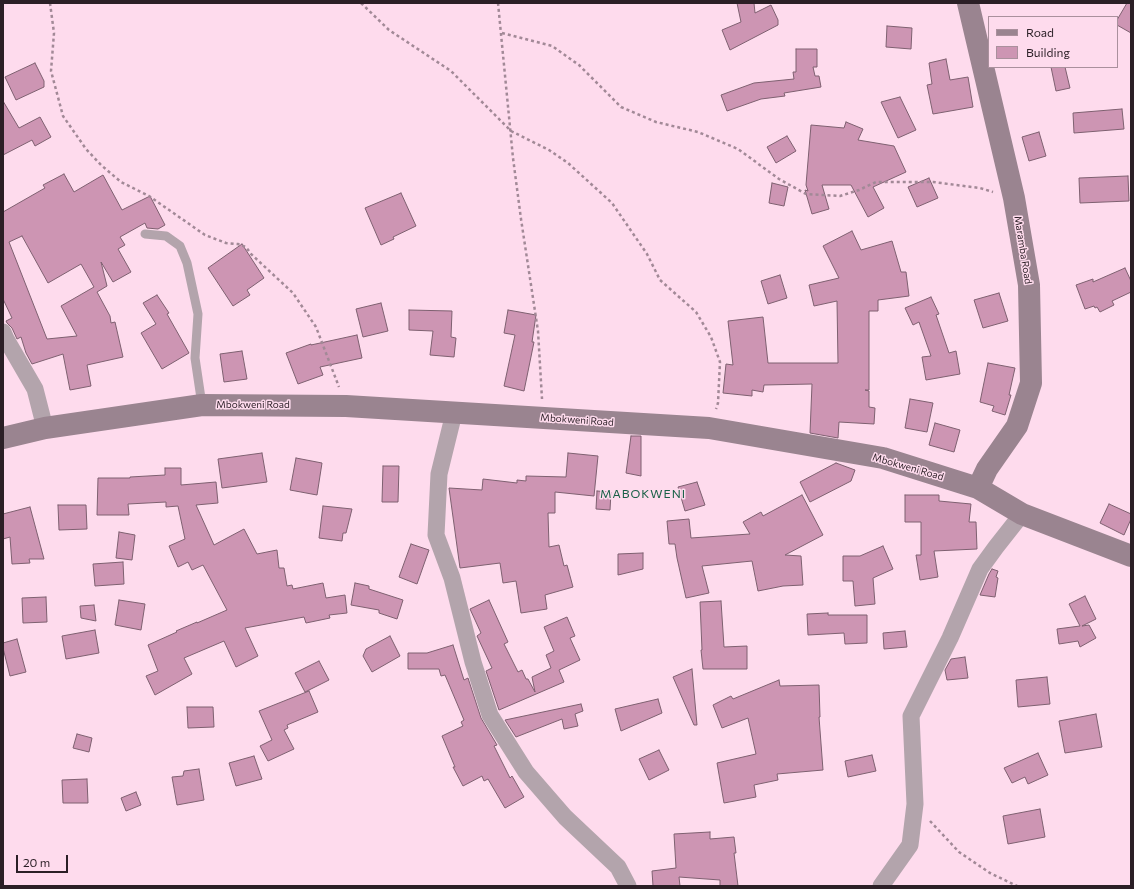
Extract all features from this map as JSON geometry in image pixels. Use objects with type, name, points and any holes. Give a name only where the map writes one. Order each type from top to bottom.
[{"type":"street","name":"Maramba Road","points":[[968,3],[1014,198],[1029,285],[1031,383],[1017,426],[987,469],[978,488]]},
{"type":"street","points":[[3,332],[36,389],[45,428]]},
{"type":"street","name":"Mbokweni Road","points":[[3,438],[45,428],[202,405],[346,406],[709,428],[883,458],[978,488],[1022,514],[1131,556]]},
{"type":"street","points":[[454,413],[439,474],[436,535],[452,578],[473,662],[490,715],[526,772],[565,817],[618,868],[628,886]]},
{"type":"street","points":[[881,886],[910,845],[915,804],[911,716],[947,645],[980,569],[1022,514]]},
{"type":"lane","points":[[145,234],[166,236],[180,246],[187,263],[198,314],[195,358],[202,405]]},
{"type":"path","points":[[50,3],[54,33],[52,71],[63,116],[86,149],[101,165],[121,182],[149,196],[205,235],[226,243],[238,244],[246,247],[251,254],[293,293],[316,327],[346,406]]},
{"type":"path","points":[[361,3],[389,30],[451,71],[511,132],[549,150],[568,163],[612,203],[647,254],[660,280],[696,312],[711,336],[720,362],[718,403],[709,428]]},
{"type":"path","points":[[498,3],[520,219],[538,331],[543,417]]},
{"type":"path","points":[[502,33],[552,46],[579,65],[621,107],[656,122],[698,132],[738,149],[779,179],[806,194],[840,196],[859,190],[876,182],[933,182],[980,188],[1014,198]]},
{"type":"path","points":[[915,804],[959,852],[990,873],[1017,886]]},
{"type":"building","points":[[737,3],[754,3],[755,13],[771,5],[778,20],[778,25],[730,50],[722,30],[741,22]]},
{"type":"building","points":[[1127,3],[1131,3],[1131,33],[1118,26],[1118,18]]},
{"type":"building","points":[[887,26],[912,28],[911,49],[886,47]]},
{"type":"building","points":[[796,49],[817,49],[817,67],[813,67],[815,76],[819,76],[821,87],[784,93],[785,96],[761,99],[727,111],[721,95],[754,83],[794,79],[793,72],[796,72]]},
{"type":"building","points":[[946,59],[950,80],[968,77],[973,107],[933,114],[927,85],[932,84],[929,63]]},
{"type":"building","points":[[35,63],[44,81],[44,87],[16,100],[5,77]]},
{"type":"building","points":[[1051,68],[1065,68],[1070,88],[1056,91]]},
{"type":"building","points":[[900,97],[916,130],[898,138],[881,102]]},
{"type":"building","points":[[3,101],[19,128],[40,117],[51,137],[35,146],[32,140],[3,155]]},
{"type":"building","points":[[1122,109],[1124,129],[1074,133],[1073,113]]},
{"type":"building","points":[[846,122],[863,129],[858,140],[894,146],[906,172],[873,187],[884,208],[868,217],[851,185],[822,185],[829,209],[812,214],[805,190],[808,191],[806,185],[811,125],[844,128]]},
{"type":"building","points":[[1039,132],[1046,156],[1029,161],[1022,137]]},
{"type":"building","points":[[787,136],[796,151],[776,163],[767,147]]},
{"type":"building","points":[[64,174],[74,192],[103,175],[122,210],[150,196],[165,225],[158,229],[147,228],[145,223],[120,237],[125,245],[118,249],[131,272],[113,282],[101,262],[107,286],[97,292],[110,316],[111,323],[115,322],[123,357],[87,365],[91,386],[70,390],[63,354],[32,364],[26,353],[21,337],[17,339],[12,328],[6,321],[12,318],[3,299],[3,212],[45,188],[43,185]],"holes":[[[22,236],[48,283],[81,264],[94,287],[61,306],[77,336],[47,339],[9,242]]]},
{"type":"building","points":[[1128,176],[1129,201],[1080,203],[1079,178]]},
{"type":"building","points":[[929,178],[938,198],[917,207],[908,187]]},
{"type":"building","points":[[772,183],[788,187],[784,206],[769,203]]},
{"type":"building","points":[[401,193],[416,226],[393,237],[394,239],[381,245],[365,208]]},
{"type":"building","points":[[852,231],[861,250],[892,241],[901,272],[906,272],[909,296],[878,300],[878,311],[869,311],[869,390],[865,390],[869,391],[869,407],[875,408],[874,424],[839,422],[838,438],[810,433],[812,384],[764,385],[763,392],[752,390],[752,396],[723,393],[726,364],[733,365],[728,321],[763,317],[768,363],[838,363],[837,301],[814,306],[809,285],[839,278],[823,246]]},
{"type":"building","points":[[242,244],[264,278],[247,290],[250,295],[233,306],[208,268]]},
{"type":"building","points":[[1125,268],[1131,281],[1131,292],[1112,301],[1114,305],[1100,312],[1097,307],[1095,308],[1094,306],[1085,309],[1076,285],[1093,279],[1093,282]]},
{"type":"building","points":[[780,275],[787,298],[768,304],[761,281]]},
{"type":"building","points":[[999,293],[1008,321],[983,328],[974,300]]},
{"type":"building","points":[[157,295],[169,313],[167,314],[189,353],[162,369],[141,333],[156,324],[143,303]]},
{"type":"building","points":[[931,297],[939,314],[936,315],[949,353],[956,351],[960,374],[926,380],[922,357],[931,356],[919,322],[913,325],[905,308]]},
{"type":"building","points":[[381,303],[388,331],[363,337],[356,309]]},
{"type":"building","points":[[409,310],[452,311],[451,337],[456,338],[454,357],[430,355],[433,331],[409,330]]},
{"type":"building","points":[[508,310],[536,315],[532,342],[534,342],[524,391],[504,386],[515,335],[504,333]]},
{"type":"building","points":[[357,335],[362,358],[320,367],[323,375],[298,384],[286,353],[311,344]]},
{"type":"building","points":[[242,351],[247,379],[224,382],[220,354]]},
{"type":"building","points":[[988,363],[1015,368],[1009,395],[1011,395],[1005,415],[992,411],[994,406],[980,402]]},
{"type":"building","points":[[910,399],[933,403],[927,432],[905,428]]},
{"type":"building","points":[[935,423],[960,430],[954,452],[929,445]]},
{"type":"building","points":[[631,436],[641,436],[641,476],[626,473]]},
{"type":"building","points":[[262,453],[267,482],[222,488],[218,459]]},
{"type":"building","points":[[568,453],[598,456],[594,496],[555,492],[555,513],[548,513],[549,547],[559,545],[564,566],[567,565],[573,587],[545,595],[547,609],[521,613],[516,581],[503,583],[500,563],[460,568],[449,488],[482,490],[483,479],[517,483],[517,480],[526,481],[526,476],[566,477]]},
{"type":"building","points":[[296,458],[322,463],[317,495],[290,490]]},
{"type":"building","points":[[836,463],[855,470],[851,481],[810,502],[800,482]]},
{"type":"building","points":[[383,466],[399,466],[398,502],[382,502]]},
{"type":"building","points":[[165,468],[181,468],[181,485],[216,482],[218,503],[196,505],[214,545],[244,529],[257,554],[277,550],[279,568],[284,568],[287,586],[292,585],[293,589],[323,583],[326,598],[345,595],[347,613],[329,615],[330,618],[306,623],[304,617],[245,628],[258,656],[236,667],[224,641],[184,658],[192,674],[155,695],[146,676],[158,671],[148,645],[177,632],[176,631],[227,610],[203,565],[192,570],[188,562],[178,567],[169,546],[185,539],[178,506],[166,507],[166,502],[128,504],[129,515],[97,515],[98,478],[130,478],[165,475]]},
{"type":"building","points":[[697,482],[705,505],[685,511],[678,487]]},
{"type":"building","points":[[597,491],[611,492],[610,510],[596,509]]},
{"type":"building","points":[[802,495],[823,535],[785,555],[801,556],[803,585],[783,586],[758,591],[752,561],[702,566],[709,593],[686,598],[675,544],[669,544],[667,521],[689,519],[691,538],[750,534],[743,522],[761,512],[763,516]]},
{"type":"building","points":[[905,495],[939,495],[939,501],[971,504],[969,522],[976,522],[977,549],[934,551],[938,577],[920,580],[916,555],[921,555],[921,522],[905,522]]},
{"type":"building","points":[[1109,504],[1131,514],[1131,519],[1124,535],[1100,523]]},
{"type":"building","points":[[58,505],[86,505],[87,529],[59,530]]},
{"type":"building","points":[[323,506],[352,509],[346,533],[343,533],[342,541],[319,538]]},
{"type":"building","points":[[30,507],[44,559],[29,559],[30,563],[12,564],[10,537],[3,539],[3,514]]},
{"type":"building","points":[[119,532],[135,535],[132,560],[116,558]]},
{"type":"building","points":[[411,544],[429,550],[417,584],[399,577]]},
{"type":"building","points":[[883,546],[893,569],[873,578],[875,604],[855,606],[853,581],[843,581],[843,556],[860,556]]},
{"type":"building","points":[[643,553],[643,569],[618,575],[618,554]]},
{"type":"building","points":[[123,562],[124,584],[95,586],[93,564]]},
{"type":"building","points":[[992,569],[998,571],[996,577],[998,578],[995,597],[980,595],[989,574]]},
{"type":"building","points":[[355,583],[369,586],[369,589],[403,600],[397,619],[379,613],[379,610],[351,605]]},
{"type":"building","points":[[1085,596],[1096,619],[1082,626],[1089,625],[1096,638],[1080,647],[1078,641],[1059,644],[1057,629],[1080,626],[1069,604]]},
{"type":"building","points":[[46,597],[47,622],[23,623],[22,598]]},
{"type":"building","points":[[119,600],[145,604],[141,630],[115,625]]},
{"type":"building","points":[[489,600],[508,642],[504,644],[518,672],[522,670],[535,692],[532,677],[551,668],[546,655],[554,651],[544,627],[567,617],[575,636],[570,638],[580,660],[559,670],[564,682],[499,710],[486,671],[492,668],[477,636],[481,633],[470,609]]},
{"type":"building","points":[[721,601],[724,647],[747,646],[747,669],[703,669],[700,602]]},
{"type":"building","points":[[94,605],[96,621],[81,618],[80,606]]},
{"type":"building","points":[[828,613],[828,615],[867,615],[867,643],[845,644],[844,633],[808,635],[807,614]]},
{"type":"building","points":[[95,630],[99,653],[66,659],[62,636]]},
{"type":"building","points":[[905,631],[907,647],[884,649],[883,633]]},
{"type":"building","points":[[390,636],[400,656],[372,672],[363,656],[366,649]]},
{"type":"building","points":[[17,639],[26,672],[10,676],[3,643]]},
{"type":"building","points":[[453,645],[464,680],[468,678],[481,718],[497,745],[494,746],[510,778],[512,776],[524,797],[505,808],[488,779],[484,781],[482,776],[463,786],[453,767],[455,767],[442,736],[463,726],[461,722],[464,720],[445,675],[441,676],[439,669],[408,669],[408,653],[427,653]]},
{"type":"building","points":[[965,657],[968,678],[947,680],[945,670],[951,659]]},
{"type":"building","points":[[319,661],[329,680],[305,692],[295,673]]},
{"type":"building","points":[[692,669],[697,725],[694,725],[673,677]]},
{"type":"building","points":[[1047,677],[1050,704],[1018,707],[1016,680]]},
{"type":"building","points":[[779,680],[780,686],[819,685],[819,717],[823,770],[777,774],[778,780],[754,785],[756,797],[724,803],[717,763],[756,754],[748,718],[722,728],[713,705],[731,696],[733,699]]},
{"type":"building","points":[[309,691],[318,712],[287,725],[288,728],[284,730],[294,749],[268,761],[260,746],[272,740],[259,711]]},
{"type":"building","points":[[658,699],[662,713],[621,731],[615,709]]},
{"type":"building","points":[[581,704],[583,711],[575,714],[578,726],[564,729],[562,719],[516,737],[505,720]]},
{"type":"building","points":[[187,707],[213,707],[214,727],[188,728]]},
{"type":"building","points":[[1096,714],[1102,747],[1065,753],[1059,721]]},
{"type":"building","points":[[77,734],[92,738],[89,752],[73,748]]},
{"type":"building","points":[[659,750],[669,770],[649,780],[639,759]]},
{"type":"building","points":[[1038,753],[1048,775],[1028,784],[1025,777],[1012,783],[1004,768]]},
{"type":"building","points":[[872,755],[876,771],[848,777],[845,761]]},
{"type":"building","points":[[254,756],[262,779],[236,786],[229,763]]},
{"type":"building","points":[[199,769],[204,800],[177,805],[172,777],[183,776],[184,771]]},
{"type":"building","points":[[87,779],[88,803],[63,803],[62,780]]},
{"type":"building","points":[[136,792],[141,805],[126,811],[121,798]]},
{"type":"building","points":[[1040,809],[1045,837],[1008,844],[1003,816]]},
{"type":"building","points":[[710,832],[710,839],[734,837],[736,853],[734,853],[738,886],[720,886],[720,880],[679,877],[680,886],[653,886],[652,871],[676,868],[674,834]]},
{"type":"district","name":"MABOKWENI","points":[[643,494]]}]
